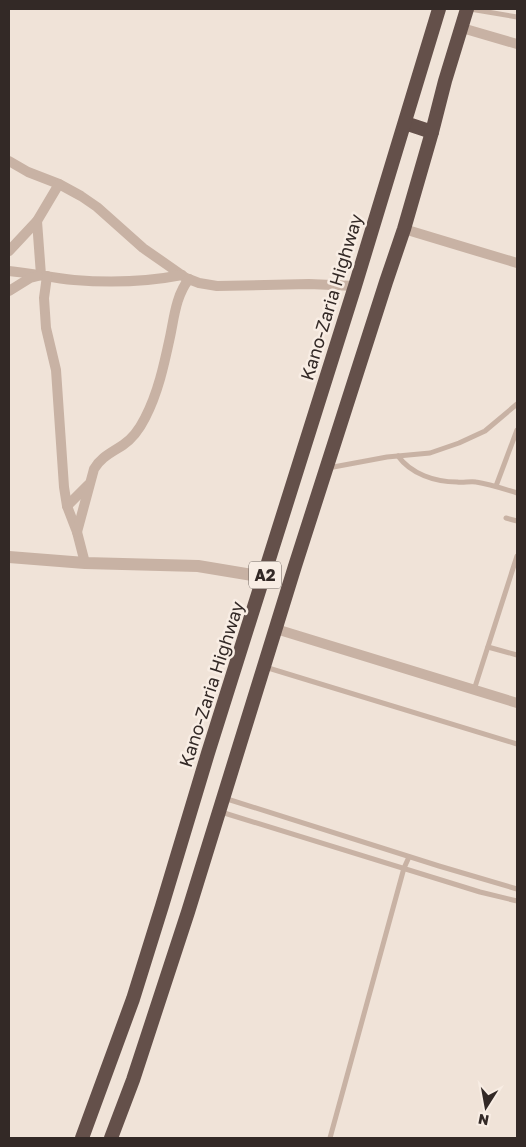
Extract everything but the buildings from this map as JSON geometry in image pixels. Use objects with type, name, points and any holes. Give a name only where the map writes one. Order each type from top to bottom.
[{"type":"highway","name":"Kano-Zaria Highway","points":[[82,1138],[133,999],[208,753],[355,286],[439,9]]},
{"type":"highway","name":"A2","points":[[111,1138],[133,1080],[222,805],[264,667],[404,229],[445,81],[469,9]]},
{"type":"highway","points":[[405,123],[432,132]]},
{"type":"street","points":[[462,28],[517,44]]},
{"type":"street","points":[[9,161],[28,172],[59,184],[81,196],[97,207],[143,248],[185,277],[199,283],[217,286],[309,284],[355,286]]},
{"type":"street","points":[[9,251],[37,221],[59,184]]},
{"type":"street","points":[[37,221],[44,275],[46,328],[56,370],[61,455],[67,506],[77,532],[85,563]]},
{"type":"street","points":[[404,229],[517,263]]},
{"type":"street","points":[[9,271],[74,280],[113,282],[185,277]]},
{"type":"street","points":[[9,291],[30,278],[44,275]]},
{"type":"street","points":[[77,532],[88,485],[94,469],[99,461],[125,444],[140,428],[149,410],[163,369],[174,313],[185,277]]},
{"type":"street","points":[[67,506],[88,485]]},
{"type":"street","points":[[9,557],[85,563],[198,566],[264,578]]},
{"type":"street","points":[[276,630],[517,703]]},
{"type":"lane","points":[[469,9],[517,17]]},
{"type":"lane","points":[[508,15],[510,9]]},
{"type":"lane","points":[[327,468],[398,456],[430,453],[485,431],[517,404]]},
{"type":"lane","points":[[496,486],[517,431]]},
{"type":"lane","points":[[398,456],[408,467],[419,474],[440,480],[475,482],[496,486],[517,493]]},
{"type":"lane","points":[[506,518],[517,521]]},
{"type":"lane","points":[[474,690],[514,573],[517,556]]},
{"type":"lane","points":[[488,647],[517,655]]},
{"type":"lane","points":[[264,667],[517,744]]},
{"type":"lane","points":[[222,805],[517,889]]},
{"type":"lane","points":[[222,805],[404,868],[480,892],[517,900]]},
{"type":"lane","points":[[330,1138],[404,868],[409,857]]}]
